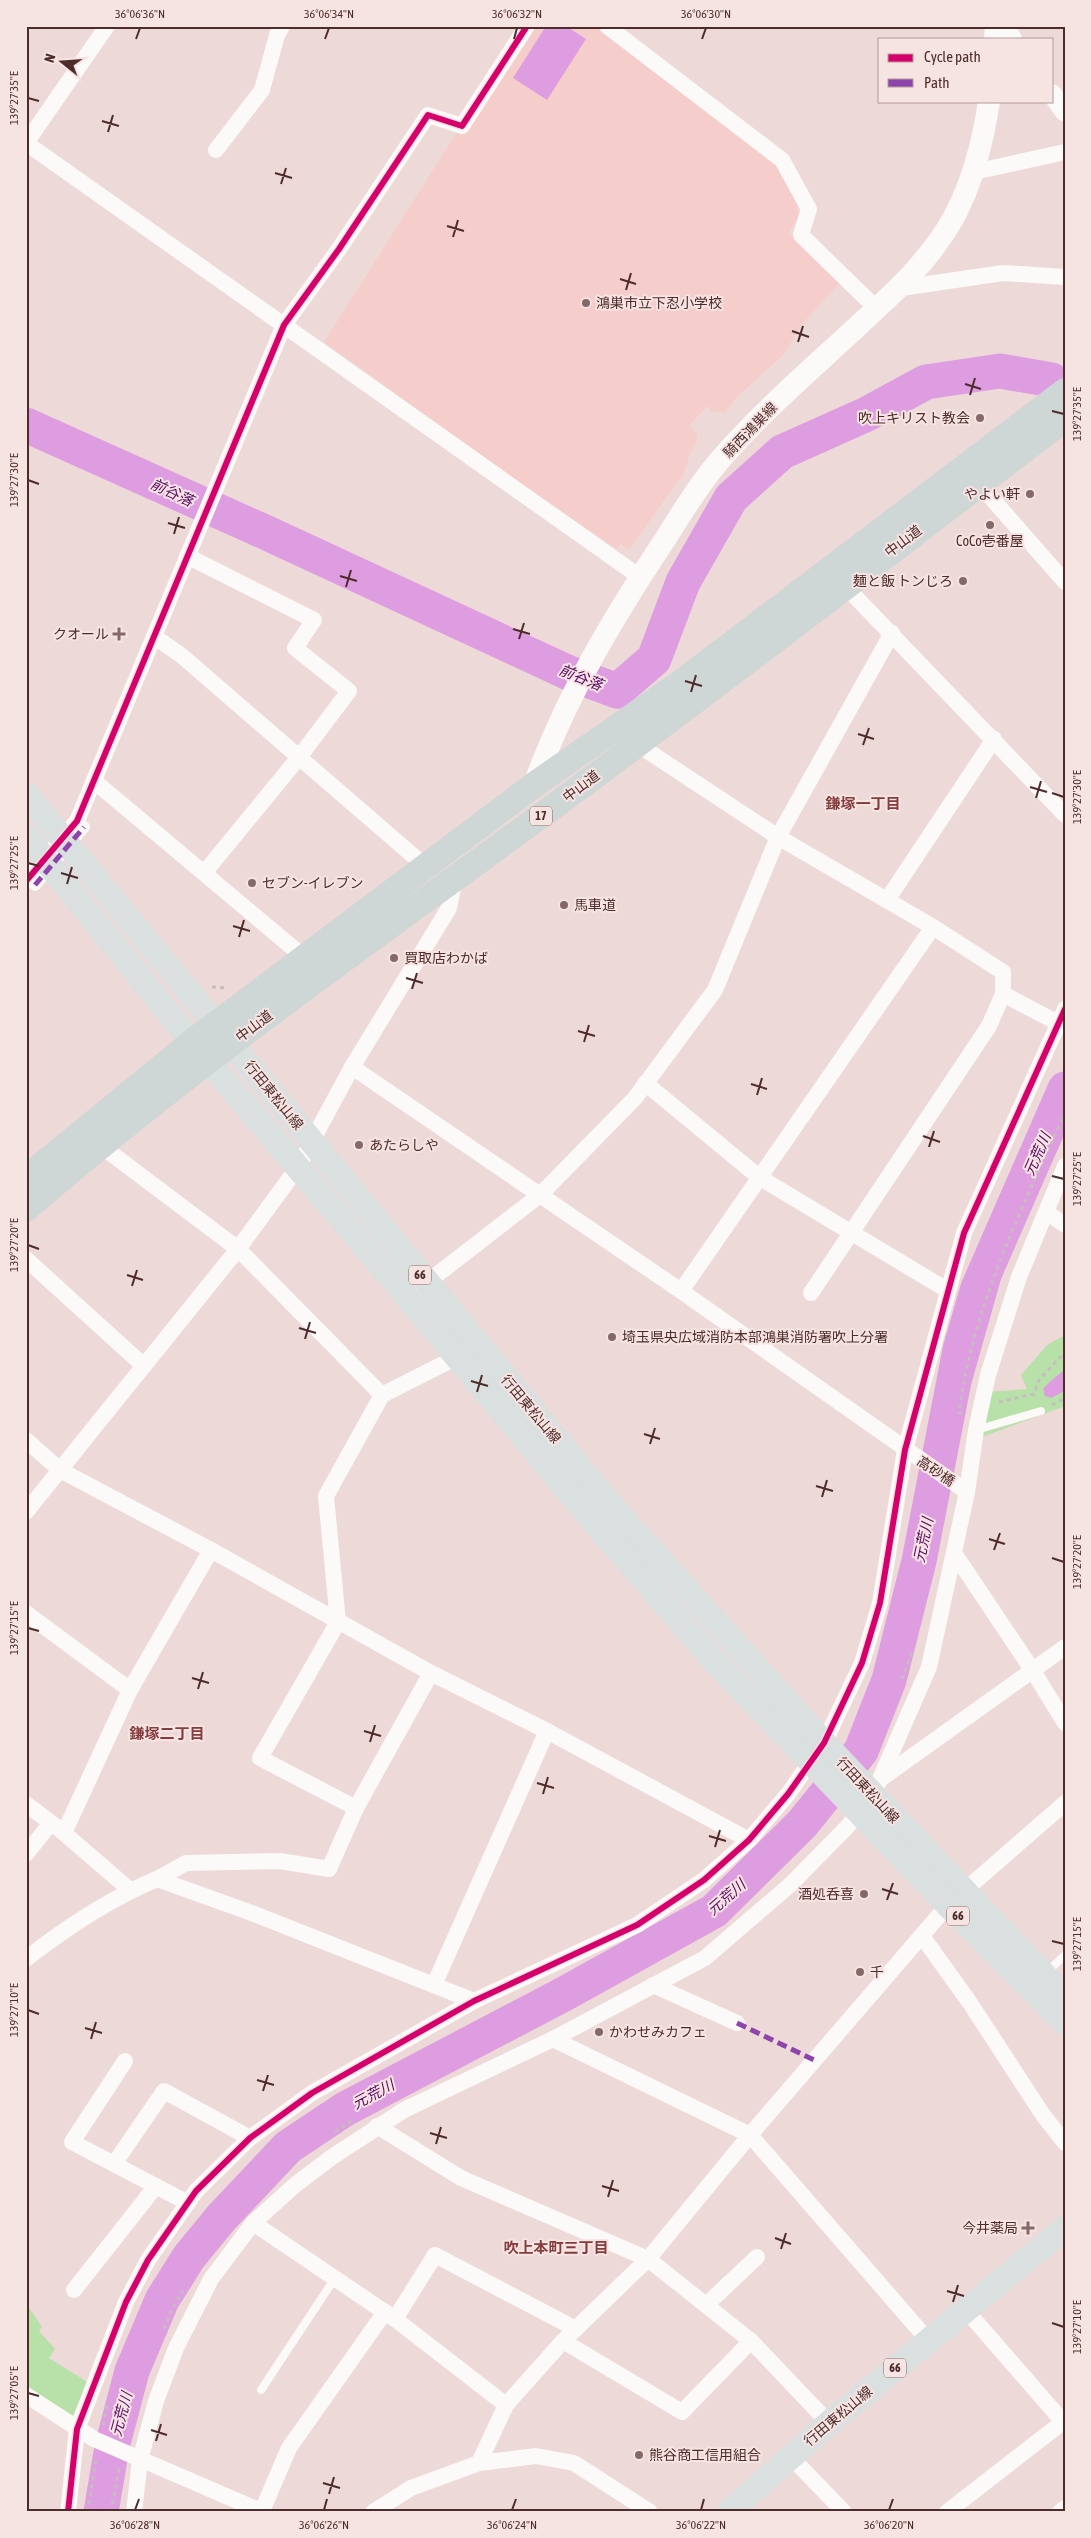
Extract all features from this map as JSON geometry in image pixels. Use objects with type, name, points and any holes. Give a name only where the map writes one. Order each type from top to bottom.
[{"type":"highway","name":"中山道","points":[[26,1178],[224,1034],[455,878],[637,744],[979,484],[1053,419],[1065,392]]},
{"type":"highway","name":"中山道","points":[[224,1034],[305,958],[534,785],[1053,419]]},
{"type":"highway","name":"中山道","points":[[26,1210],[100,1145],[200,1052]]},
{"type":"main road","name":"騎西鴻巣線","points":[[534,785],[551,738],[565,707],[640,577],[725,454],[760,418],[877,308],[901,288],[927,258],[954,217],[974,172],[986,125],[988,102]]},
{"type":"main road","name":"行田東松山線","points":[[26,794],[74,833],[224,1034],[311,1141],[418,1290],[468,1351],[609,1503],[818,1754],[866,1796],[1065,2023]]},
{"type":"main road","name":"行田東松山線","points":[[26,836],[200,1052],[298,1167],[418,1290]]},
{"type":"main road","name":"行田東松山線","points":[[956,1899],[1044,1975],[1065,1997]]},
{"type":"main road","name":"行田東松山線","points":[[729,2512],[829,2423],[1065,2228]]},
{"type":"street","points":[[107,26],[26,143],[640,577]]},
{"type":"street","points":[[216,150],[262,90],[277,34],[282,26]]},
{"type":"street","points":[[30,883],[74,833],[77,821],[284,325],[339,249],[428,115],[462,126],[527,26]]},
{"type":"street","points":[[607,26],[782,160],[808,209],[800,235],[877,308]]},
{"type":"street","points":[[1054,97],[1065,112]]},
{"type":"street","points":[[974,172],[1065,152]]},
{"type":"street","points":[[901,288],[1003,273],[1065,277]]},
{"type":"street","points":[[979,484],[1065,582]]},
{"type":"street","points":[[187,556],[314,620],[295,648],[349,691],[300,756],[204,873]]},
{"type":"street","points":[[845,586],[1065,815]]},
{"type":"street","points":[[418,1290],[540,1195],[634,1098],[715,990],[778,838],[892,633]]},
{"type":"street","points":[[155,637],[182,656],[300,756],[425,866]]},
{"type":"street","points":[[887,900],[994,739]]},
{"type":"street","points":[[637,744],[778,838],[933,927],[1003,972],[1003,994],[989,1026],[811,1293]]},
{"type":"street","points":[[94,781],[305,958]]},
{"type":"street","points":[[30,883],[45,860],[74,833]]},
{"type":"street","points":[[26,1512],[238,1249],[298,1167],[352,1067],[449,908],[455,878]]},
{"type":"street","points":[[681,1291],[933,927]]},
{"type":"street","points":[[68,2512],[77,2429],[126,2302],[148,2260],[196,2191],[250,2138],[312,2093],[474,2001],[636,1925],[704,1880],[749,1840],[788,1794],[818,1754],[862,1662],[880,1603],[904,1450],[964,1233],[1061,1016],[1003,994]]},
{"type":"street","name":"高砂橋","points":[[352,1067],[681,1291],[904,1450],[967,1492]]},
{"type":"street","points":[[645,1083],[760,1177],[947,1290]]},
{"type":"street","points":[[100,1145],[238,1249],[382,1395]]},
{"type":"street","points":[[866,1796],[929,1666],[967,1492],[976,1430],[988,1374],[1019,1277],[1065,1166]]},
{"type":"street","points":[[1046,1212],[1065,1226]]},
{"type":"street","points":[[26,1259],[144,1366]]},
{"type":"street","points":[[356,1808],[260,1758],[338,1622],[326,1496],[382,1395],[468,1351]]},
{"type":"street","points":[[26,1440],[60,1470],[212,1550],[431,1673],[547,1731],[749,1840]]},
{"type":"street","points":[[64,1834],[130,1690],[212,1550]]},
{"type":"street","points":[[954,1553],[1033,1671],[1065,1723]]},
{"type":"street","points":[[26,1613],[130,1690]]},
{"type":"street","points":[[134,2512],[129,2460],[156,2401],[176,2348],[211,2279],[253,2223],[295,2185],[377,2126],[404,2110],[553,2039],[704,1958],[791,1884],[866,1796],[1065,1647]]},
{"type":"street","points":[[26,1959],[65,1929],[130,1890],[157,1879],[186,1863],[280,1861],[329,1869],[356,1808],[431,1673]]},
{"type":"street","points":[[434,1985],[547,1731]]},
{"type":"street","points":[[479,2463],[506,2405],[564,2341],[648,2259],[750,2135],[922,1936],[956,1899],[1065,1803]]},
{"type":"street","points":[[26,1804],[130,1890]]},
{"type":"street","points":[[26,1854],[51,1823]]},
{"type":"street","points":[[157,1879],[249,1912],[474,2001]]},
{"type":"street","points":[[922,1936],[970,2002],[1044,2115],[1065,2143]]},
{"type":"street","points":[[652,1986],[737,2023]]},
{"type":"street","points":[[553,2039],[750,2135],[928,2340]]},
{"type":"street","points":[[124,2061],[72,2142],[188,2203]]},
{"type":"street","points":[[114,2164],[164,2092],[250,2138]]},
{"type":"street","points":[[377,2126],[461,2178],[648,2259],[751,2341],[829,2423]]},
{"type":"street","points":[[74,2290],[156,2186]]},
{"type":"street","points":[[253,2223],[390,2315],[506,2405]]},
{"type":"street","points":[[26,2395],[77,2429],[97,2436],[129,2460],[263,2512],[289,2448],[435,2255],[576,2329]]},
{"type":"street","points":[[706,2305],[757,2257]]},
{"type":"street","points":[[948,2512],[1064,2423],[966,2309]]},
{"type":"street","points":[[564,2341],[682,2412],[751,2341]]},
{"type":"street","points":[[373,2512],[411,2488],[479,2463],[536,2456],[574,2463],[650,2512]]},
{"type":"street","points":[[790,2456],[844,2512]]},
{"type":"street","points":[[1060,2512],[1065,2508]]},
{"type":"lane","points":[[976,1430],[1041,1411]]},
{"type":"lane","points":[[1044,1975],[1065,1955]]},
{"type":"lane","points":[[260,2390],[335,2278]]},
{"type":"path","points":[[210,986],[231,989]]},
{"type":"path","points":[[1046,1153],[1065,1113]]},
{"type":"path","points":[[981,1406],[1034,1394],[1039,1380],[1065,1352]]},
{"type":"path","points":[[899,1688],[915,1645]]},
{"type":"path","points":[[97,2436],[110,2395]]},
{"type":"path","points":[[88,2512],[96,2456]]},
{"type":"path","points":[[111,2512],[129,2460]]},
{"type":"shaded area","name":"鴻巣市立下忍小学校","points":[[532,26],[599,26],[775,163],[797,196],[798,217],[789,233],[841,282],[803,323],[784,354],[735,399],[725,412],[713,412],[707,406],[689,426],[697,435],[697,441],[691,451],[682,479],[678,481],[629,550],[620,544],[617,549],[523,485],[324,342],[457,132]]},
{"type":"shaded area","points":[[546,26],[566,26],[586,39],[547,100],[513,78]]},
{"type":"shaded area","points":[[1065,1369],[1065,1391],[1051,1398],[1045,1396],[1043,1389]]},
{"type":"green space","points":[[1065,1335],[1065,1406],[982,1437],[987,1392],[1027,1389],[1021,1375],[1047,1345]]},
{"type":"green space","points":[[26,2303],[42,2327],[39,2331],[55,2349],[49,2358],[89,2383],[79,2411],[69,2417],[26,2389]]},
{"type":"waterway","name":"前谷落","points":[[26,425],[267,533],[569,673],[617,691],[654,659],[683,582],[731,498],[782,452],[867,414],[926,382],[1000,371],[1052,380],[1065,391]]},
{"type":"waterway","name":"元荒川","points":[[101,2512],[112,2447],[132,2371],[162,2300],[189,2257],[221,2218],[288,2147],[345,2109],[564,1994],[714,1911],[802,1824],[861,1751],[889,1680],[919,1561],[960,1350],[978,1288],[1065,1089]]},
{"type":"waterway","points":[[1054,1151],[1065,1126]]},
{"type":"waterway","points":[[969,1382],[999,1276],[1048,1161]]},
{"type":"marked path","points":[[35,885],[84,827]]},
{"type":"marked path","points":[[737,2023],[814,2060]]},
{"type":"cycle path","points":[[26,881],[77,821],[284,325],[339,249],[428,115],[462,126],[527,26]]},
{"type":"cycle path","points":[[68,2512],[77,2429],[126,2302],[148,2260],[196,2191],[250,2138],[312,2093],[474,2001],[637,1925],[704,1880],[749,1840],[788,1794],[824,1743],[862,1663],[880,1603],[905,1450],[964,1233],[1065,1009]]},
{"type":"place","name":"鴻巣市立下忍小学校","points":[[586,303]]},
{"type":"place","name":"吹上キリスト教会","points":[[980,418]]},
{"type":"place","name":"やよい軒","points":[[1030,494]]},
{"type":"place","name":"CoCo壱番屋","points":[[990,525]]},
{"type":"place","name":"麺と飯 トンじろ","points":[[963,581]]},
{"type":"place","name":"クオール","points":[[119,634]]},
{"type":"place","name":"セブン-イレブン","points":[[252,883]]},
{"type":"place","name":"馬車道","points":[[564,905]]},
{"type":"place","name":"買取店わかば","points":[[394,958]]},
{"type":"place","name":"あたらしや","points":[[359,1145]]},
{"type":"place","name":"埼玉県央広域消防本部鴻巣消防署吹上分署","points":[[612,1337]]},
{"type":"place","name":"酒処呑喜","points":[[864,1894]]},
{"type":"place","name":"千","points":[[860,1972]]},
{"type":"place","name":"かわせみカフェ","points":[[599,2032]]},
{"type":"place","name":"今井薬局","points":[[1028,2228]]},
{"type":"place","name":"熊谷商工信用組合","points":[[639,2455]]},
{"type":"district","name":"鎌塚一丁目","points":[[863,803]]},
{"type":"district","name":"鎌塚二丁目","points":[[167,1733]]},
{"type":"district","name":"吹上本町三丁目","points":[[556,2247]]}]
